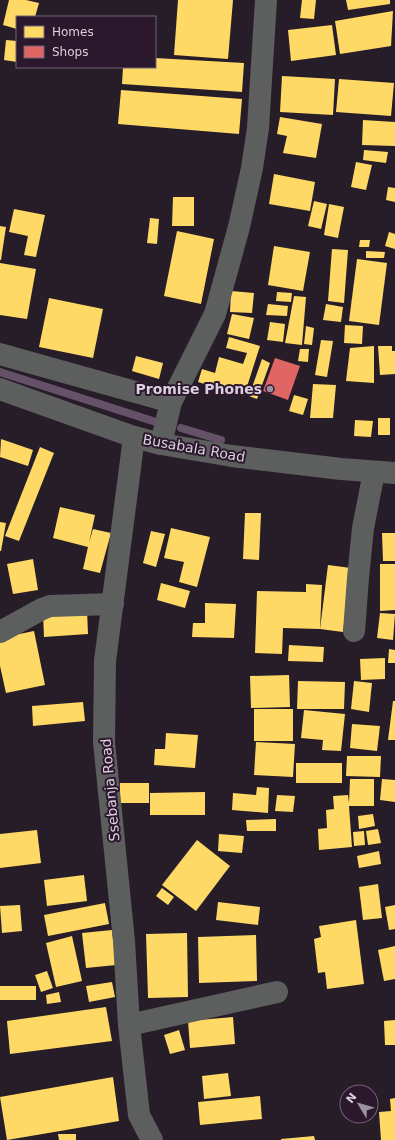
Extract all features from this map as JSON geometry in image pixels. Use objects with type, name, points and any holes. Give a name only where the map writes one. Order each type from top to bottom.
[{"type":"street","points":[[161,444],[171,402],[215,314],[239,227],[252,168],[258,128],[266,0]]},
{"type":"street","points":[[0,354],[171,402]]},
{"type":"street","name":"Busabala Road","points":[[0,389],[134,437],[161,444],[232,456],[341,469],[385,472]]},
{"type":"street","name":"Ssebanja Road","points":[[134,437],[105,661],[104,742],[124,941],[129,1025],[139,1115],[152,1140]]},
{"type":"street","points":[[354,631],[363,528],[385,472]]},
{"type":"street","points":[[0,632],[50,606],[113,604]]},
{"type":"street","points":[[129,1025],[277,992]]},
{"type":"building: Homes","points":[[9,0],[26,0],[39,3],[35,16],[16,16],[16,29],[3,25]]},
{"type":"building: Homes","points":[[178,0],[233,0],[228,59],[174,55]]},
{"type":"building: Homes","points":[[302,0],[316,0],[314,19],[300,18]]},
{"type":"building: Homes","points":[[346,0],[390,0],[390,4],[348,10]]},
{"type":"building: Homes","points":[[393,11],[391,46],[340,54],[335,21]]},
{"type":"building: Homes","points":[[332,25],[336,55],[291,61],[288,30]]},
{"type":"building: Homes","points":[[6,40],[16,41],[16,62],[4,60]]},
{"type":"building: Homes","points":[[156,58],[244,63],[242,92],[122,84],[123,68],[156,68]]},
{"type":"building: Homes","points":[[282,76],[335,79],[333,115],[280,112]]},
{"type":"building: Homes","points":[[339,79],[394,83],[391,116],[336,112]]},
{"type":"building: Homes","points":[[121,90],[242,99],[239,134],[118,124]]},
{"type":"building: Homes","points":[[280,117],[322,124],[316,158],[283,153],[287,136],[277,134]]},
{"type":"building: Homes","points":[[363,120],[395,122],[395,146],[362,145]]},
{"type":"building: Homes","points":[[364,150],[388,152],[386,163],[363,160]]},
{"type":"building: Homes","points":[[356,162],[372,165],[366,190],[351,187]]},
{"type":"building: Homes","points":[[274,174],[315,182],[310,211],[269,204]]},
{"type":"building: Homes","points":[[388,187],[395,188],[395,202],[386,200]]},
{"type":"building: Homes","points":[[173,197],[194,197],[194,226],[172,226]]},
{"type":"building: Homes","points":[[314,201],[327,204],[321,229],[308,226]]},
{"type":"building: Homes","points":[[329,204],[344,207],[338,238],[324,235]]},
{"type":"building: Homes","points":[[14,209],[45,215],[36,257],[24,255],[28,236],[9,232]]},
{"type":"building: Homes","points":[[150,218],[159,219],[157,244],[147,243]]},
{"type":"building: Homes","points":[[0,226],[6,227],[1,260],[0,260]]},
{"type":"building: Homes","points":[[177,231],[214,239],[201,304],[164,296]]},
{"type":"building: Homes","points":[[389,232],[395,234],[395,249],[385,246]]},
{"type":"building: Homes","points":[[360,240],[370,240],[369,247],[359,247]]},
{"type":"building: Homes","points":[[274,246],[310,252],[303,291],[268,285]]},
{"type":"building: Homes","points":[[332,249],[348,250],[344,303],[328,301]]},
{"type":"building: Homes","points":[[366,251],[385,252],[384,258],[366,258]]},
{"type":"building: Homes","points":[[357,259],[387,263],[379,325],[349,321]]},
{"type":"building: Homes","points":[[0,263],[36,269],[27,319],[0,315]]},
{"type":"building: Homes","points":[[231,291],[254,293],[252,313],[230,312]]},
{"type":"building: Homes","points":[[277,292],[292,293],[291,302],[276,301]]},
{"type":"building: Homes","points":[[294,296],[306,297],[302,345],[285,343]]},
{"type":"building: Homes","points":[[49,298],[103,309],[93,358],[39,347]]},
{"type":"building: Homes","points":[[268,304],[288,306],[287,316],[266,315]]},
{"type":"building: Homes","points":[[326,304],[343,307],[341,322],[323,320]]},
{"type":"building: Homes","points":[[232,314],[254,318],[249,339],[227,334]]},
{"type":"building: Homes","points":[[270,322],[285,324],[283,342],[267,340]]},
{"type":"building: Homes","points":[[345,325],[363,326],[362,344],[344,343]]},
{"type":"building: Homes","points":[[306,326],[314,328],[312,345],[304,344]]},
{"type":"building: Homes","points":[[229,337],[260,346],[244,396],[198,382],[202,369],[215,373],[219,357],[243,364],[247,353],[226,348]]},
{"type":"building: Homes","points":[[321,340],[333,341],[327,377],[315,375]]},
{"type":"building: Homes","points":[[374,346],[374,383],[346,381],[350,348]]},
{"type":"building: Homes","points":[[378,346],[392,346],[392,351],[395,351],[395,374],[380,375]]},
{"type":"building: Homes","points":[[300,349],[309,349],[308,362],[298,361]]},
{"type":"building: Homes","points":[[136,356],[163,363],[159,379],[132,371]]},
{"type":"building: Homes","points":[[262,359],[270,363],[257,399],[249,396]]},
{"type":"building: Homes","points":[[313,384],[336,385],[333,418],[310,418]]},
{"type":"building: Homes","points":[[294,395],[308,399],[303,415],[289,411]]},
{"type":"building: Homes","points":[[378,418],[390,418],[390,435],[378,435]]},
{"type":"building: Homes","points":[[355,420],[373,421],[371,437],[354,436]]},
{"type":"building: Homes","points":[[1,439],[33,450],[28,466],[0,457]]},
{"type":"building: Homes","points":[[40,447],[54,453],[19,541],[5,536]]},
{"type":"building: Homes","points":[[60,507],[95,515],[89,543],[93,529],[111,533],[100,573],[83,569],[88,547],[53,538]]},
{"type":"building: Homes","points":[[245,513],[261,513],[259,560],[243,559]]},
{"type":"building: Homes","points":[[0,522],[6,523],[1,551],[0,551]]},
{"type":"building: Homes","points":[[171,528],[210,537],[197,587],[179,582],[184,562],[164,558]]},
{"type":"building: Homes","points":[[151,531],[165,534],[156,567],[143,563]]},
{"type":"building: Homes","points":[[382,533],[395,533],[395,561],[383,561]]},
{"type":"building: Homes","points":[[33,559],[38,590],[13,594],[7,564]]},
{"type":"building: Homes","points":[[380,564],[395,564],[395,610],[380,611]]},
{"type":"building: Homes","points":[[328,565],[351,568],[343,632],[320,629]]},
{"type":"building: Homes","points":[[161,583],[190,591],[185,608],[157,600]]},
{"type":"building: Homes","points":[[306,584],[322,585],[320,629],[283,628],[282,654],[255,653],[257,591],[306,592]]},
{"type":"building: Homes","points":[[205,603],[236,604],[234,638],[192,637],[193,623],[205,623]]},
{"type":"building: Homes","points":[[87,610],[88,634],[44,637],[43,614]]},
{"type":"building: Homes","points":[[380,613],[395,614],[393,640],[377,638]]},
{"type":"building: Homes","points":[[34,631],[45,685],[6,693],[0,666],[0,638]]},
{"type":"building: Homes","points":[[289,645],[324,647],[323,662],[288,661]]},
{"type":"building: Homes","points":[[389,649],[395,650],[395,663],[388,663]]},
{"type":"building: Homes","points":[[385,658],[385,679],[361,680],[360,659]]},
{"type":"building: Homes","points":[[289,675],[290,707],[251,708],[250,676]]},
{"type":"building: Homes","points":[[298,681],[345,682],[344,709],[297,709]]},
{"type":"building: Homes","points":[[354,681],[372,683],[369,712],[351,709]]},
{"type":"building: Homes","points":[[393,701],[395,701],[395,740],[388,740]]},
{"type":"building: Homes","points":[[83,702],[85,721],[33,726],[32,706]]},
{"type":"building: Homes","points":[[254,709],[293,709],[293,741],[254,741]]},
{"type":"building: Homes","points":[[304,710],[345,714],[341,751],[322,750],[323,740],[301,738]]},
{"type":"building: Homes","points":[[352,724],[380,726],[377,751],[350,748]]},
{"type":"building: Homes","points":[[166,733],[198,735],[195,768],[154,765],[155,749],[165,749]]},
{"type":"building: Homes","points":[[256,742],[295,744],[293,777],[254,775]]},
{"type":"building: Homes","points":[[347,756],[381,756],[380,777],[346,776]]},
{"type":"building: Homes","points":[[296,763],[342,763],[342,783],[296,783]]},
{"type":"building: Homes","points":[[350,779],[374,779],[374,806],[349,806],[352,847],[319,850],[318,829],[327,828],[326,810],[334,809],[333,796],[348,795],[349,803]]},
{"type":"building: Homes","points":[[382,779],[395,780],[395,802],[380,800]]},
{"type":"building: Homes","points":[[120,783],[149,783],[149,803],[120,803]]},
{"type":"building: Homes","points":[[257,787],[269,788],[268,813],[232,810],[233,793],[256,795]]},
{"type":"building: Homes","points":[[205,792],[205,815],[150,815],[150,793]]},
{"type":"building: Homes","points":[[277,795],[295,796],[293,812],[275,811]]},
{"type":"building: Homes","points":[[373,814],[375,826],[359,829],[358,816]]},
{"type":"building: Homes","points":[[276,819],[276,831],[247,831],[246,820]]},
{"type":"building: Homes","points":[[378,829],[381,843],[368,845],[366,831]]},
{"type":"building: Homes","points":[[37,830],[41,863],[0,868],[0,834]]},
{"type":"building: Homes","points":[[364,831],[365,845],[354,846],[353,832]]},
{"type":"building: Homes","points":[[219,834],[244,836],[242,853],[218,851]]},
{"type":"building: Homes","points":[[197,840],[230,866],[196,911],[162,885]]},
{"type":"building: Homes","points":[[379,851],[381,864],[359,868],[357,856]]},
{"type":"building: Homes","points":[[84,875],[87,901],[47,906],[44,880]]},
{"type":"building: Homes","points":[[378,884],[382,918],[363,920],[359,887]]},
{"type":"building: Homes","points":[[162,888],[174,897],[168,905],[156,896]]},
{"type":"building: Homes","points":[[218,902],[260,907],[258,925],[216,920]]},
{"type":"building: Homes","points":[[105,903],[109,924],[48,936],[44,915]]},
{"type":"building: Homes","points":[[20,905],[22,931],[2,933],[0,906]]},
{"type":"building: Homes","points":[[395,905],[395,929],[389,930],[385,907]]},
{"type":"building: Homes","points":[[356,920],[364,984],[327,989],[325,972],[318,973],[314,939],[321,937],[319,926]]},
{"type":"building: Homes","points":[[112,930],[116,965],[86,968],[82,933]]},
{"type":"building: Homes","points":[[187,933],[188,997],[148,998],[146,934]]},
{"type":"building: Homes","points":[[256,935],[257,981],[199,983],[198,937]]},
{"type":"building: Homes","points":[[72,936],[82,981],[56,987],[46,943]]},
{"type":"building: Homes","points":[[395,946],[395,979],[384,981],[378,950]]},
{"type":"building: Homes","points":[[47,971],[53,988],[41,992],[35,975]]},
{"type":"building: Homes","points":[[112,982],[115,997],[89,1002],[86,986]]},
{"type":"building: Homes","points":[[0,986],[36,986],[36,1000],[0,1000]]},
{"type":"building: Homes","points":[[59,992],[61,1002],[47,1004],[46,995]]},
{"type":"building: Homes","points":[[106,1007],[112,1041],[10,1054],[7,1021]]},
{"type":"building: Homes","points":[[233,1017],[235,1044],[190,1048],[188,1021]]},
{"type":"building: Homes","points":[[395,1020],[395,1045],[385,1045],[384,1021]]},
{"type":"building: Homes","points":[[179,1030],[185,1050],[170,1054],[164,1035]]},
{"type":"building: Homes","points":[[228,1073],[231,1096],[204,1099],[202,1076]]},
{"type":"building: Homes","points":[[113,1077],[119,1121],[7,1140],[0,1097]]},
{"type":"building: Homes","points":[[260,1096],[262,1119],[200,1125],[198,1102]]},
{"type":"building: Homes","points":[[395,1098],[395,1140],[381,1140],[379,1112],[391,1111],[390,1099]]},
{"type":"building: Homes","points":[[58,1134],[76,1134],[76,1140],[59,1140]]},
{"type":"building: Homes","points":[[314,1136],[315,1140],[281,1140],[281,1139]]},
{"type":"building: Shops","points":[[275,358],[300,366],[288,400],[263,391]]},
{"type":"waterway","points":[[0,372],[156,422]]},
{"type":"waterway","points":[[181,428],[221,440]]},
{"type":"place","name":"Promise Phones","points":[[270,389]]}]
